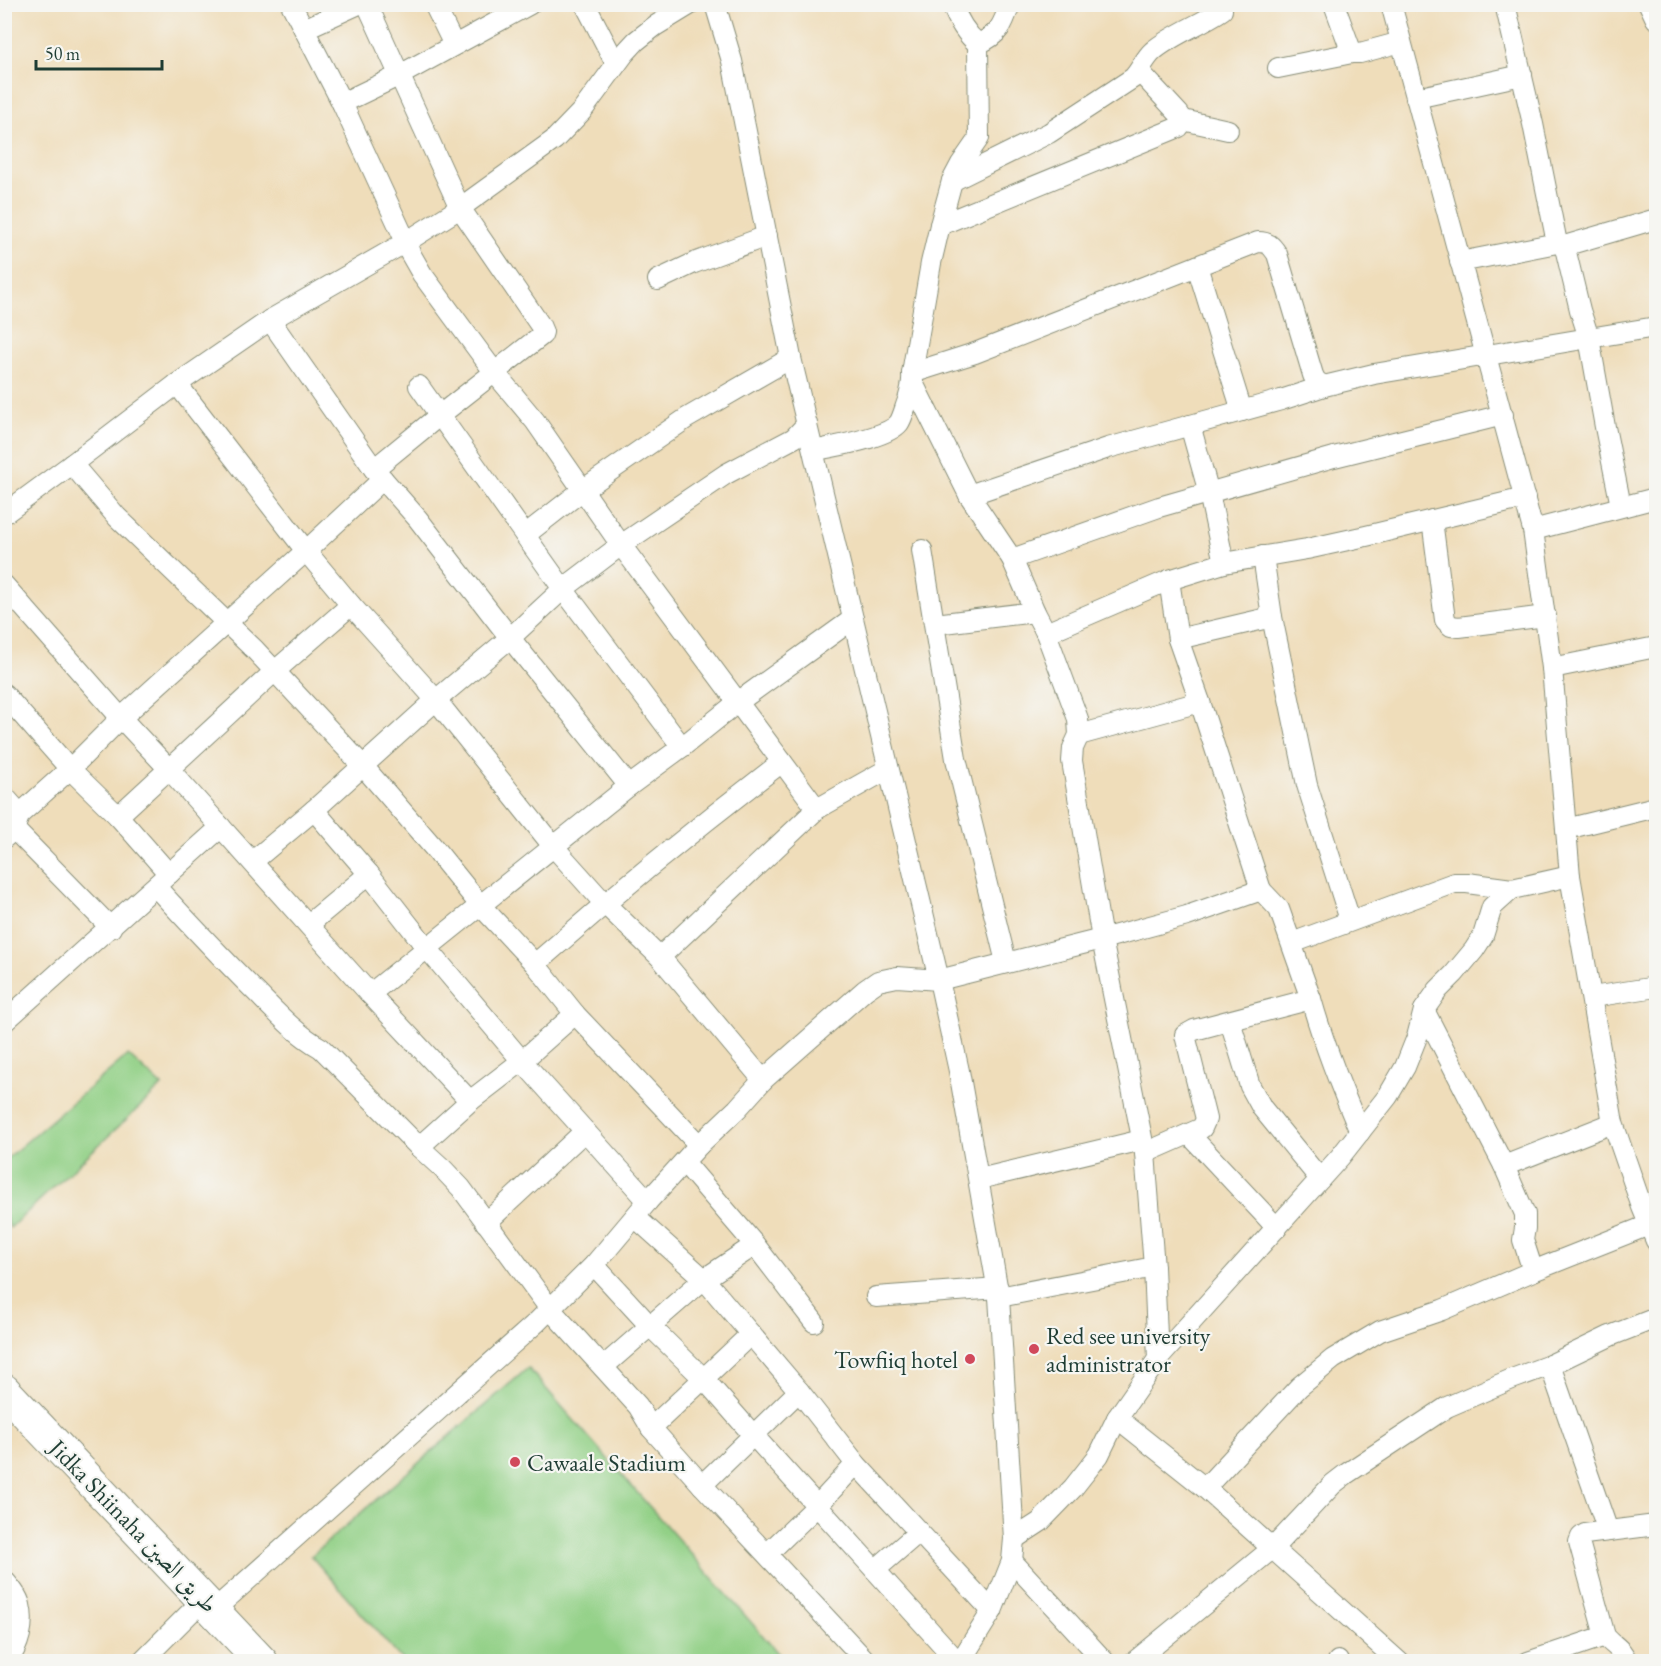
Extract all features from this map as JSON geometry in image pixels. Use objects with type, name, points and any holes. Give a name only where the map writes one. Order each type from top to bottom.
[{"type":"main road","name":"Jidka Shiinaha طريق الصين","points":[[4,1390],[262,1662]]},
{"type":"street","points":[[291,4],[342,103],[410,253],[422,274],[495,373],[535,421],[621,545],[817,808]]},
{"type":"street","points":[[304,29],[359,4]]},
{"type":"street","points":[[13,827],[121,717],[306,551],[378,474],[440,415],[542,335],[543,330],[460,208],[367,4]]},
{"type":"street","points":[[434,4],[454,45]]},
{"type":"street","points":[[342,103],[400,75],[530,4]]},
{"type":"street","points":[[585,4],[616,64]]},
{"type":"street","points":[[4,513],[177,384],[270,320],[406,242],[460,208],[554,140],[571,124],[636,41],[655,26],[691,4]]},
{"type":"street","points":[[594,1265],[650,1326],[704,1379],[959,1662],[992,1611],[1012,1561],[1014,1539],[999,1292],[959,1071],[939,980],[791,358],[732,61],[715,4]]},
{"type":"street","points":[[952,4],[967,35],[978,44]]},
{"type":"street","points":[[978,44],[992,38],[1003,24],[1010,4]]},
{"type":"street","points":[[952,182],[1048,134],[1133,78],[1140,72],[1144,61],[1152,52],[1222,10],[1222,4]]},
{"type":"street","points":[[1334,4],[1352,53]]},
{"type":"street","points":[[1205,1488],[1294,1392],[1333,1359],[1380,1331],[1442,1310],[1533,1271],[1653,1233],[1649,1203],[1613,1123],[1570,876],[1552,668],[1533,530],[1391,4]]},
{"type":"street","points":[[1505,4],[1560,244],[1588,338],[1622,506]]},
{"type":"street","points":[[1649,4],[1656,19]]},
{"type":"street","points":[[1278,68],[1360,53],[1401,42]]},
{"type":"street","points":[[814,451],[865,439],[890,430],[899,423],[913,378],[931,263],[952,182],[979,138],[978,44]]},
{"type":"street","points":[[1140,72],[1183,120],[1228,130]]},
{"type":"street","points":[[1416,98],[1522,75]]},
{"type":"street","points":[[940,225],[1179,127],[1183,120]]},
{"type":"street","points":[[1460,262],[1560,244],[1656,219]]},
{"type":"street","points":[[658,280],[694,263],[767,236]]},
{"type":"street","points":[[913,378],[1258,242],[1266,242],[1277,254],[1313,375],[1316,381],[1324,386]]},
{"type":"street","points":[[1197,266],[1242,411]]},
{"type":"street","points":[[270,320],[378,474],[418,519],[629,786]]},
{"type":"street","points":[[969,495],[1108,448],[1324,386],[1374,374],[1656,327]]},
{"type":"street","points":[[525,535],[584,489],[687,418],[791,358]]},
{"type":"street","points":[[913,378],[969,495],[1012,559],[1046,633],[1078,719],[1079,735],[1073,748],[1072,761],[1102,939],[1144,1146],[1154,1267],[1158,1359]]},
{"type":"street","points":[[177,384],[306,551],[351,605],[436,700],[554,846],[605,904],[660,957],[763,1080]]},
{"type":"street","points":[[419,386],[563,589],[682,747]]},
{"type":"street","points":[[1012,559],[1159,507],[1334,458],[1503,415]]},
{"type":"street","points":[[253,861],[315,810],[563,589],[621,545],[726,474],[794,438],[807,424]]},
{"type":"street","points":[[1190,425],[1209,493],[1224,563]]},
{"type":"street","points":[[72,464],[117,517],[226,622],[363,766],[480,905],[535,964],[575,1014],[699,1145]]},
{"type":"street","points":[[1046,633],[1169,579],[1224,563],[1307,549],[1525,498]]},
{"type":"street","points":[[1533,530],[1656,498]]},
{"type":"street","points":[[1432,520],[1445,620],[1451,626],[1459,627],[1546,616]]},
{"type":"street","points":[[922,550],[956,759],[1006,963]]},
{"type":"street","points":[[1263,556],[1272,617],[1306,785],[1350,920]]},
{"type":"street","points":[[1169,579],[1178,639],[1261,890],[1279,909],[1311,999],[1320,1033],[1360,1132]]},
{"type":"street","points":[[4,585],[370,994],[470,1101]]},
{"type":"street","points":[[118,816],[274,671],[351,605]]},
{"type":"street","points":[[935,624],[1035,612]]},
{"type":"street","points":[[1178,639],[1272,617]]},
{"type":"street","points":[[370,994],[629,786],[738,702],[853,619]]},
{"type":"street","points":[[1552,668],[1656,647]]},
{"type":"street","points":[[4,694],[70,769],[118,816],[162,880],[226,963],[280,1016],[305,1038],[321,1048],[461,1188],[550,1309],[638,1406],[651,1428],[867,1662]]},
{"type":"street","points":[[1079,735],[1200,702]]},
{"type":"street","points":[[535,964],[696,828],[782,762]]},
{"type":"street","points":[[660,957],[817,808],[888,769]]},
{"type":"street","points":[[4,796],[13,827],[111,928]]},
{"type":"street","points":[[1566,829],[1656,807]]},
{"type":"street","points":[[315,810],[426,947],[522,1060],[648,1201]]},
{"type":"street","points":[[4,1022],[221,827]]},
{"type":"street","points":[[309,924],[369,874]]},
{"type":"street","points":[[1292,943],[1454,884],[1467,883],[1512,889],[1570,876]]},
{"type":"street","points":[[1014,1539],[1040,1522],[1073,1488],[1099,1455],[1117,1418],[1158,1359],[1340,1157],[1388,1096],[1405,1067],[1417,1037],[1424,1010],[1438,990],[1454,975],[1474,950],[1483,936],[1492,908],[1512,889]]},
{"type":"street","points":[[141,1662],[550,1309],[594,1265],[699,1145],[763,1080],[865,990],[879,981],[897,977],[939,980],[1102,939],[1187,916],[1261,890]]},
{"type":"street","points":[[1592,997],[1656,987]]},
{"type":"street","points":[[979,1179],[1144,1146],[1189,1134],[1202,1128],[1206,1119],[1185,1035],[1194,1029],[1311,999]]},
{"type":"street","points":[[1424,1010],[1504,1166],[1525,1214],[1523,1240],[1533,1271]]},
{"type":"street","points":[[419,1147],[470,1101],[575,1014]]},
{"type":"street","points":[[1230,1021],[1250,1086],[1262,1108],[1320,1179]]},
{"type":"street","points":[[1504,1166],[1613,1123]]},
{"type":"street","points":[[486,1222],[585,1131]]},
{"type":"street","points":[[1189,1134],[1277,1228]]},
{"type":"street","points":[[684,1162],[755,1245],[814,1322]]},
{"type":"street","points":[[635,1217],[704,1279],[799,1391],[856,1464],[992,1611]]},
{"type":"street","points":[[603,1367],[704,1279],[755,1245]]},
{"type":"street","points":[[876,1297],[999,1292],[1154,1267]]},
{"type":"street","points":[[1134,1662],[1273,1548],[1332,1484],[1447,1407],[1656,1318]]},
{"type":"street","points":[[651,1428],[751,1334]]},
{"type":"street","points":[[1550,1365],[1608,1531]]},
{"type":"street","points":[[702,1485],[799,1391]]},
{"type":"street","points":[[1117,1418],[1205,1488],[1399,1662]]},
{"type":"street","points":[[767,1554],[817,1506],[856,1464]]},
{"type":"street","points":[[1627,1662],[1624,1654],[1605,1636],[1579,1542],[1585,1534],[1656,1525]]},
{"type":"street","points":[[875,1570],[919,1532]]},
{"type":"street","points":[[1012,1561],[1105,1662]]},
{"type":"street","points":[[4,1580],[20,1605],[22,1624],[20,1640],[7,1662]]},
{"type":"street","points":[[1528,1662],[1605,1636]]},
{"type":"green space","points":[[128,1055],[162,1086],[10,1228],[5,1216],[5,1160]]},
{"type":"green space","name":"Cawaale Stadium","points":[[528,1368],[785,1661],[403,1661],[311,1556]]},
{"type":"place","name":"Red see university administrator","points":[[1034,1349]]},
{"type":"place","name":"Towfiiq hotel","points":[[970,1359]]},
{"type":"place","name":"Cawaale Stadium","points":[[515,1462]]}]
